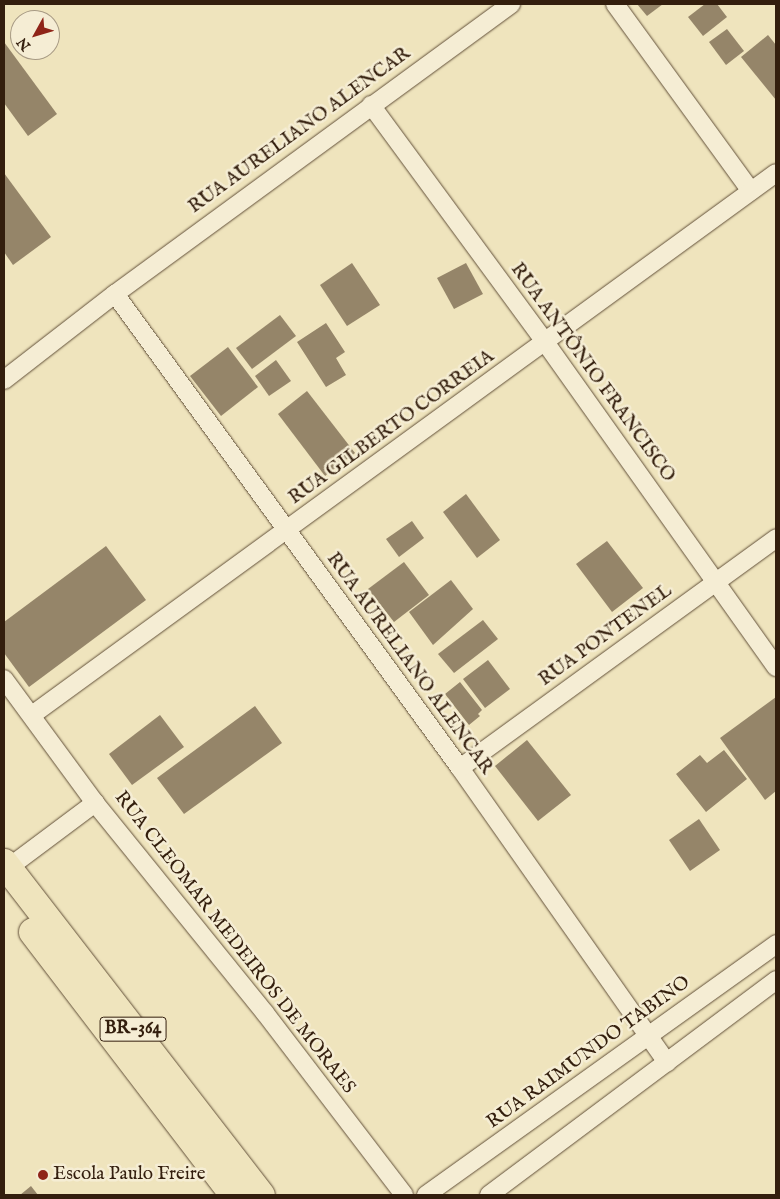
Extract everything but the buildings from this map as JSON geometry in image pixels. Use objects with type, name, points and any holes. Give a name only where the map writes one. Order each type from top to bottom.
[{"type":"highway","name":"BR-364","points":[[5,875],[234,1195]]},
{"type":"highway","name":"BR-364","points":[[5,875],[261,1195]]},
{"type":"street","name":"RUA AURELIANO ALENCAR","points":[[4,380],[114,294],[510,4]]},
{"type":"street","points":[[615,4],[751,191]]},
{"type":"street","name":"RUA ANTÔNIO FRANCISCO","points":[[371,105],[545,342],[776,667]]},
{"type":"street","name":"RUA GILBERTO CORREIA","points":[[32,715],[286,532],[776,173]]},
{"type":"street","name":"RUA AURELIANO ALENCAR","points":[[114,294],[202,411],[286,532],[460,768],[667,1062]]},
{"type":"street","name":"RUA PONTENEL","points":[[460,768],[776,538]]},
{"type":"street","points":[[4,679],[32,715]]},
{"type":"street","name":"RUA CLEOMAR MEDEIROS DE MORAES","points":[[32,715],[96,803],[265,1013],[404,1195]]},
{"type":"street","points":[[5,875],[96,803]]},
{"type":"street","name":"RUA RAIMUNDO TABINO","points":[[426,1195],[776,944]]},
{"type":"street","points":[[489,1195],[776,980]]},
{"type":"place","name":"Escola Paulo Freire","points":[[43,1175]]}]
